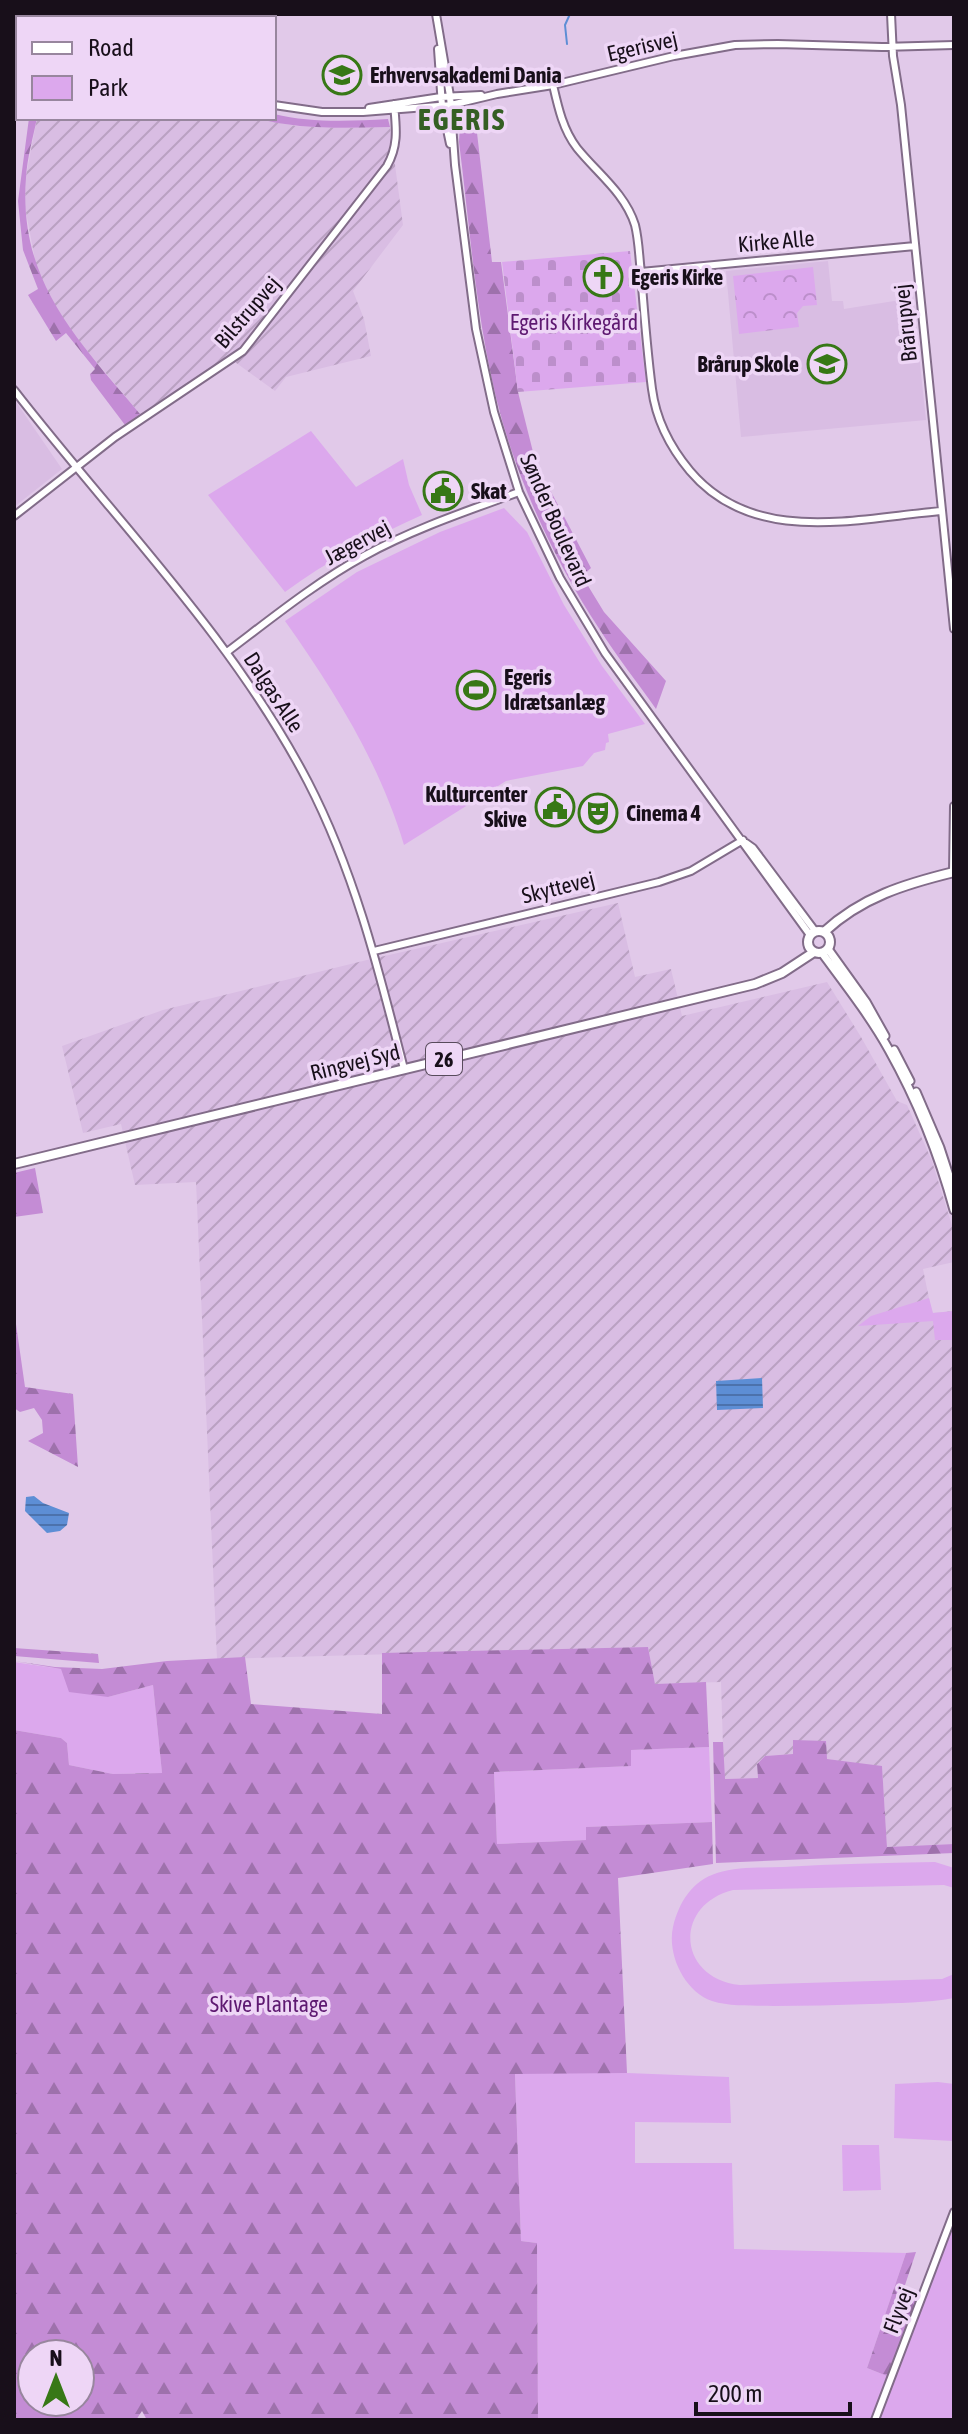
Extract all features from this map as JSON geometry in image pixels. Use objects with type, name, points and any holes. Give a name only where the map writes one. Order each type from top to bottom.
[{"type":"main road","points":[[818,950],[830,942],[820,933],[859,905],[896,889],[954,872]]},
{"type":"main road","name":"26","points":[[818,950],[820,933]]},
{"type":"main road","points":[[818,950],[866,1002],[900,1061],[923,1107],[954,1191]]},
{"type":"main road","points":[[818,950],[888,1048],[913,1097],[954,1210]]},
{"type":"main road","name":"Ringvej Syd","points":[[14,1164],[755,984],[782,973],[818,950]]},
{"type":"street","name":"Sønder Boulevard","points":[[436,14],[442,106],[455,165]]},
{"type":"street","name":"Brårupvej","points":[[891,14],[954,629]]},
{"type":"street","name":"Sønder Boulevard","points":[[437,25],[450,96],[455,165],[484,373],[519,492],[560,578],[605,653],[743,840],[820,933]]},
{"type":"street","name":"Egerisvej","points":[[394,106],[451,105],[735,45],[954,45]]},
{"type":"street","points":[[553,85],[569,135],[622,197],[629,211],[638,241],[655,406],[669,443],[690,471],[707,488],[744,511],[781,522],[812,523],[942,511]]},
{"type":"street","name":"Egerisvej","points":[[276,105],[346,112],[441,97],[497,94]]},
{"type":"street","name":"Bilstrupvej","points":[[14,516],[142,418],[227,363],[252,341],[387,166],[397,140],[394,106]]},
{"type":"street","name":"Kirke Alle","points":[[641,272],[915,246]]},
{"type":"street","name":"Dalgas Alle","points":[[14,390],[227,652],[278,728],[314,793],[344,862],[374,951],[404,1069]]},
{"type":"street","name":"Jægervej","points":[[227,652],[295,600],[366,555],[432,525],[519,492]]},
{"type":"street","points":[[954,806],[954,872]]},
{"type":"street","name":"Skyttevej","points":[[374,951],[659,882],[691,871],[743,840]]},
{"type":"street","name":"Flyvej","points":[[875,2420],[954,2212]]},
{"type":"shaded area","points":[[37,120],[266,120],[296,126],[390,127],[403,225],[353,291],[364,319],[371,356],[286,377],[275,391],[228,357],[140,414],[68,328],[45,289],[36,265],[25,207],[26,176]]},
{"type":"shaded area","name":"Brårup Skole","points":[[828,261],[832,301],[843,301],[844,309],[913,298],[926,420],[741,437],[726,271]]},
{"type":"shaded area","points":[[14,399],[62,469],[14,507]]},
{"type":"shaded area","points":[[618,903],[635,977],[671,969],[682,1016],[827,982],[897,1101],[907,1105],[932,1161],[954,1232],[954,1262],[923,1269],[932,1313],[954,1311],[954,1844],[887,1847],[882,1767],[826,1759],[826,1742],[794,1754],[765,1756],[757,1763],[758,1778],[724,1779],[721,1682],[655,1684],[648,1647],[217,1659],[196,1182],[135,1185],[121,1124],[83,1133],[62,1046],[163,1010]]},
{"type":"green space","points":[[474,107],[492,262],[501,262],[518,392],[541,484],[547,484],[591,568],[582,576],[604,612],[666,681],[656,709],[573,587],[539,519],[511,449],[483,336],[459,142],[461,108]]},
{"type":"green space","points":[[276,114],[316,120],[388,119],[390,127],[339,128],[264,120],[276,120]]},
{"type":"green space","points":[[29,120],[37,120],[26,178],[26,215],[32,248],[42,279],[57,308],[95,361],[140,414],[125,425],[91,380],[90,374],[95,369],[66,333],[56,341],[28,295],[38,289],[23,250],[18,201]]},
{"type":"green space","name":"Egeris Kirkegård","points":[[630,251],[646,382],[518,392],[502,262]]},
{"type":"green space","points":[[813,267],[817,305],[803,306],[797,313],[799,327],[739,334],[733,276]]},
{"type":"green space","points":[[311,431],[356,487],[403,459],[409,485],[422,515],[352,550],[285,592],[208,495]]},
{"type":"green space","name":"Egeris Idrætsanlæg","points":[[504,508],[527,532],[564,605],[602,666],[645,724],[608,734],[609,742],[605,750],[594,753],[583,766],[506,781],[404,845],[382,786],[354,728],[285,621],[357,572],[440,532]]},
{"type":"green space","points":[[35,1168],[43,1213],[14,1217],[14,1173]]},
{"type":"green space","points":[[929,1298],[933,1313],[954,1311],[954,1340],[935,1340],[933,1321],[858,1326],[871,1316]]},
{"type":"green space","points":[[14,1310],[25,1387],[73,1394],[78,1467],[28,1441],[43,1433],[42,1420],[34,1408],[20,1412],[14,1408]]},
{"type":"green space","name":"Skive Plantage","points":[[648,1647],[655,1684],[706,1682],[709,1747],[631,1750],[631,1766],[494,1772],[497,1844],[586,1840],[586,1827],[712,1822],[713,1864],[618,1878],[627,2073],[515,2074],[521,2241],[537,2243],[538,2420],[147,2420],[142,2411],[136,2420],[14,2420],[14,1730],[61,1738],[67,1743],[69,1765],[113,1774],[162,1773],[153,1685],[108,1697],[69,1692],[61,1669],[14,1661],[102,1669],[167,1661],[245,1657],[251,1704],[382,1714],[382,1653]]},
{"type":"green space","points":[[14,1648],[98,1654],[99,1663],[14,1656]]},
{"type":"green space","points":[[14,1662],[61,1669],[108,1697],[153,1685],[162,1773],[113,1774],[69,1765],[67,1743],[61,1738],[14,1730]]},
{"type":"green space","points":[[793,1740],[826,1741],[827,1759],[882,1766],[887,1847],[954,1844],[954,1853],[716,1863],[713,1742],[723,1742],[725,1779],[758,1778],[757,1764],[765,1756],[793,1754]]},
{"type":"green space","points":[[709,1747],[712,1822],[587,1827],[587,1840],[497,1844],[494,1772],[630,1766],[630,1750]]},
{"type":"green space","points":[[935,1862],[954,1868],[954,1888],[944,1885],[733,1890],[713,1898],[700,1910],[692,1925],[690,1940],[694,1956],[704,1969],[719,1980],[740,1985],[942,1979],[954,1974],[954,1998],[833,2005],[727,2004],[712,2001],[693,1989],[675,1960],[672,1938],[679,1909],[700,1881],[717,1873],[750,1868]]},
{"type":"green space","points":[[515,2073],[729,2077],[731,2123],[635,2122],[635,2163],[732,2163],[734,2249],[906,2253],[867,2368],[887,2376],[871,2420],[538,2420],[537,2243],[521,2241]]},
{"type":"green space","points":[[895,2084],[954,2084],[954,2141],[894,2138]]},
{"type":"green space","points":[[842,2145],[879,2145],[881,2190],[843,2191]]},
{"type":"green space","points":[[954,2223],[954,2420],[878,2420],[882,2410]]},
{"type":"green space","points":[[916,2252],[903,2291],[917,2298],[887,2376],[867,2368],[906,2253]]},
{"type":"water","points":[[762,1378],[763,1408],[717,1410],[716,1381]]},
{"type":"water","points":[[34,1496],[69,1513],[67,1525],[60,1531],[47,1533],[25,1511],[26,1497]]},
{"type":"waterway","points":[[567,44],[565,25],[570,14]]},
{"type":"place","name":"Erhvervsakademi Dania","points":[[342,75]]},
{"type":"place","name":"Egeris Kirke","points":[[603,277]]},
{"type":"place","name":"Brårup Skole","points":[[827,364]]},
{"type":"place","name":"Skat","points":[[443,491]]},
{"type":"place","name":"Egeris Idrætsanlæg","points":[[476,690]]},
{"type":"place","name":"Kulturcenter Skive","points":[[555,807]]},
{"type":"place","name":"Cinema 4","points":[[598,813]]},
{"type":"district","name":"EGERIS","points":[[462,119]]}]
